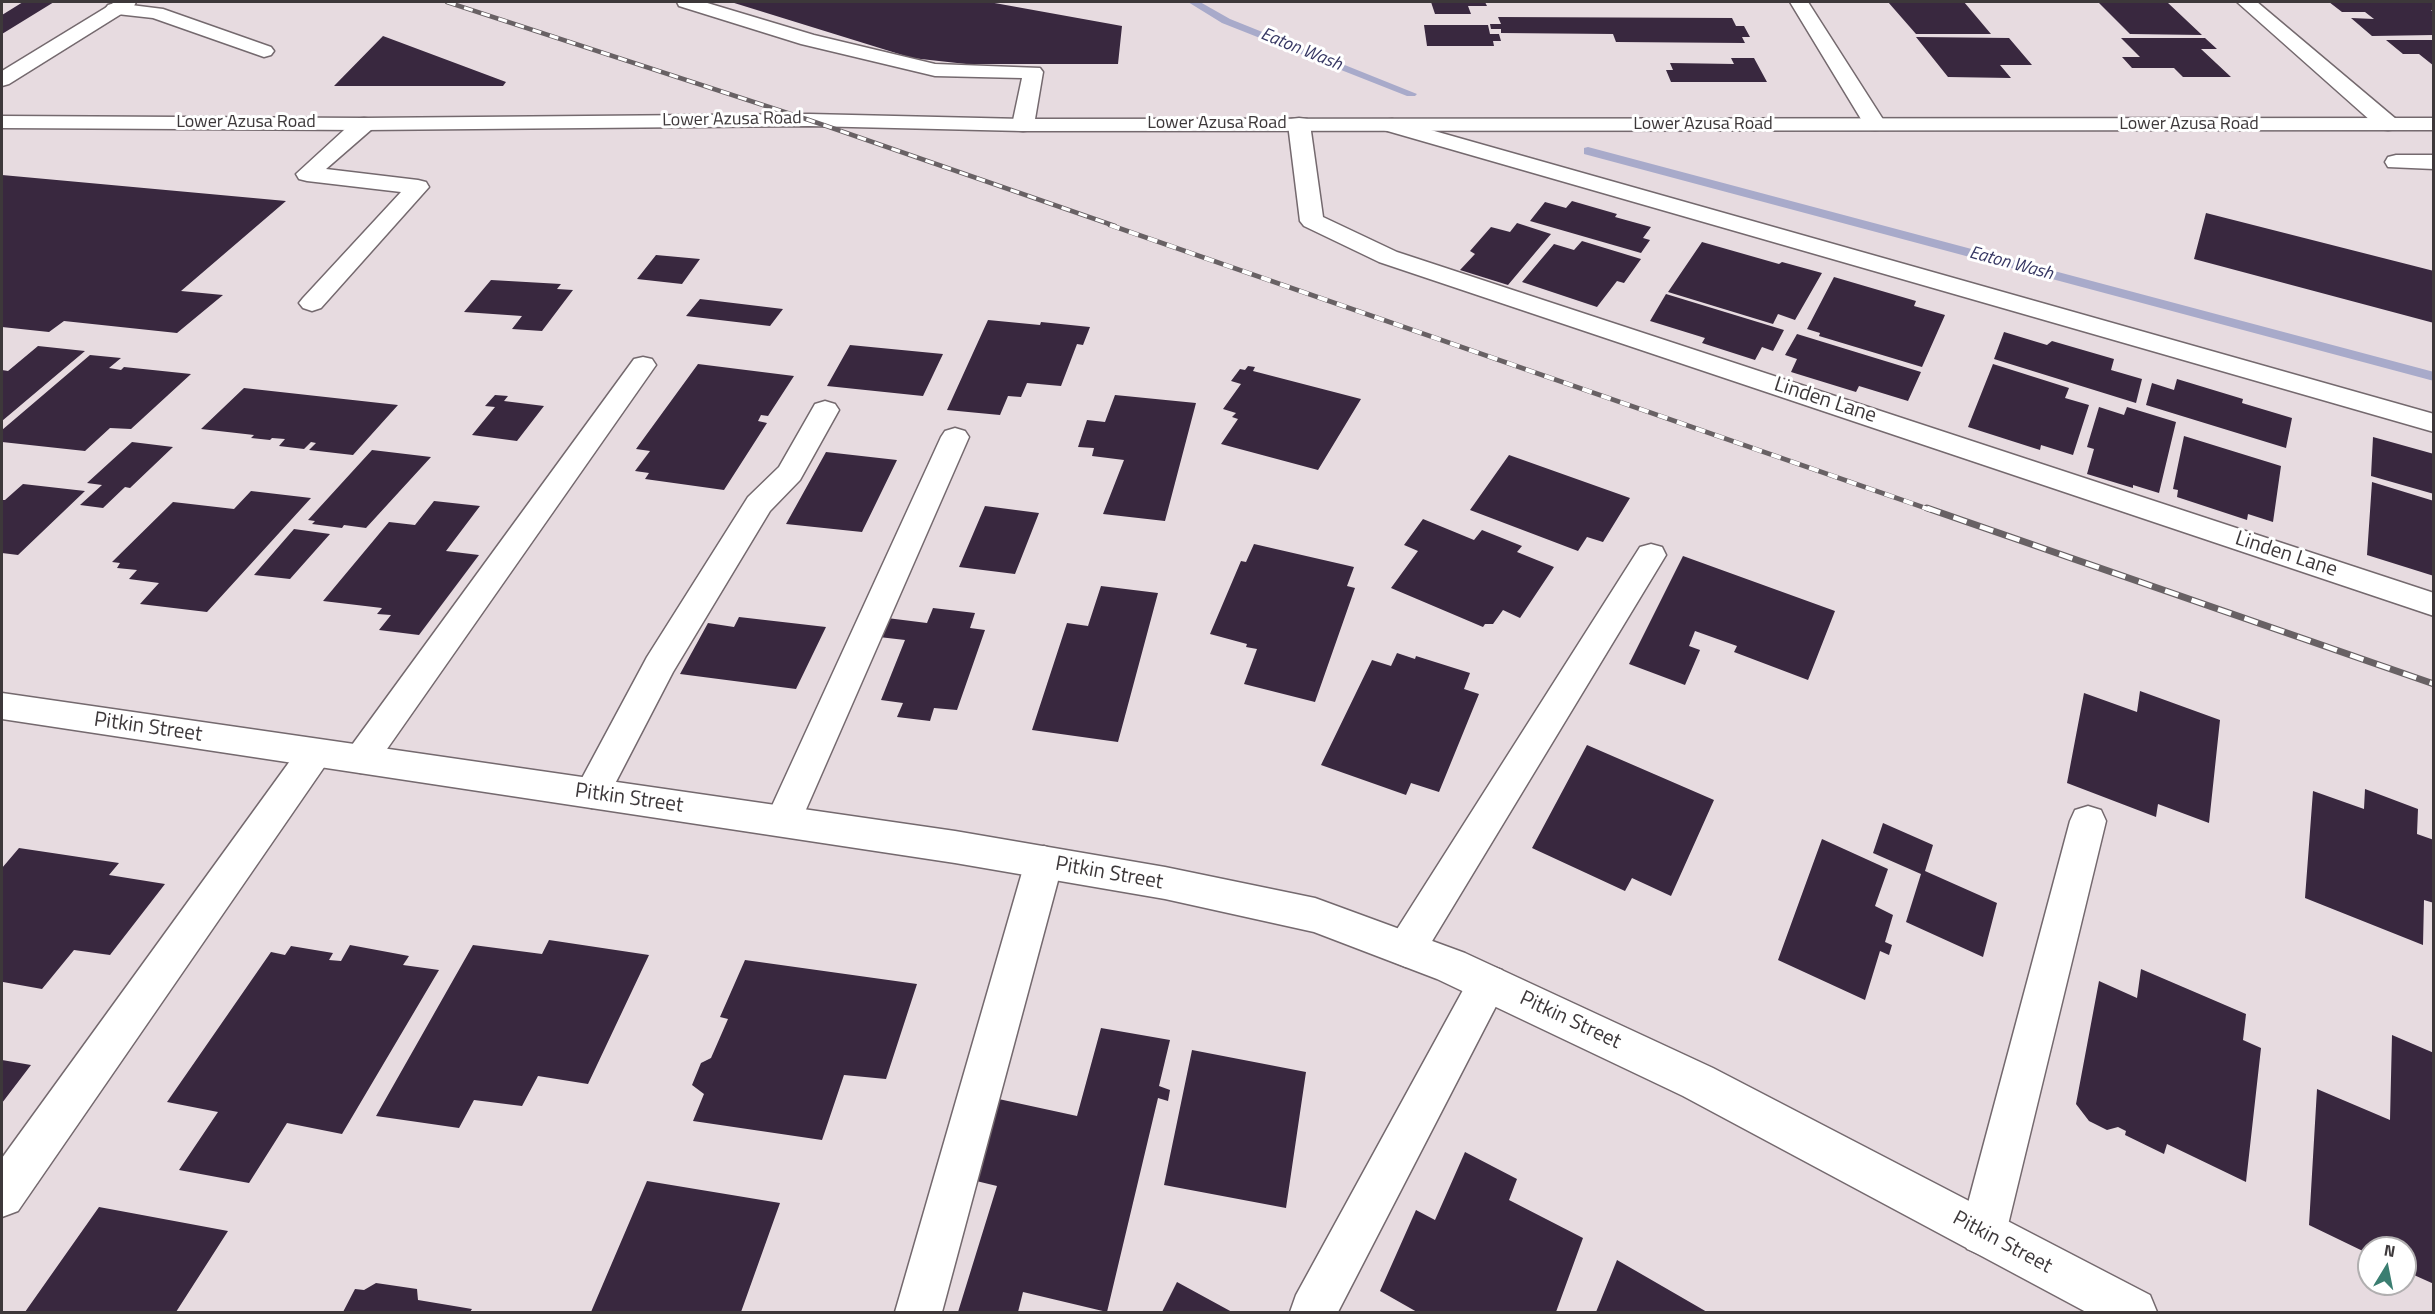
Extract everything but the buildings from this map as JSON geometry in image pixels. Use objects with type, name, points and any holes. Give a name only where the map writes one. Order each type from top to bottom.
[{"type":"street","points":[[686,2],[808,40],[935,70],[1033,72],[1023,125]]},
{"type":"street","points":[[1799,2],[1875,124]]},
{"type":"street","points":[[2246,2],[2388,124]]},
{"type":"street","points":[[2,80],[121,5],[156,13],[264,51]]},
{"type":"street","name":"Lower Azusa Road","points":[[2,122],[364,124],[809,120],[1023,125],[2433,124]]},
{"type":"street","points":[[312,303],[418,187],[307,174],[364,124]]},
{"type":"street","name":"Linden Lane","points":[[1299,124],[1312,221],[1388,257],[2433,604]]},
{"type":"street","points":[[1392,125],[2433,423]]},
{"type":"street","points":[[2396,162],[2433,162]]},
{"type":"street","points":[[361,759],[643,365]]},
{"type":"street","points":[[592,793],[659,666],[759,504],[790,472],[825,410]]},
{"type":"street","points":[[783,821],[955,437]]},
{"type":"street","points":[[1406,949],[1651,555]]},
{"type":"street","name":"Pitkin Street","points":[[2,706],[783,821],[1044,862],[1165,883],[1315,915],[1488,983],[1698,1082],[2133,1312]]},
{"type":"street","points":[[2,1195],[315,753]]},
{"type":"street","points":[[1983,1233],[2088,821]]},
{"type":"street","points":[[918,1312],[1044,862]]},
{"type":"street","points":[[1313,1312],[1488,983]]},
{"type":"waterway","name":"Eaton Wash","points":[[1193,2],[1226,21],[1411,94]]},
{"type":"waterway","name":"Eaton Wash","points":[[1588,151],[2434,377]]},
{"type":"railway","points":[[447,2],[809,120],[1115,226]]},
{"type":"railway","points":[[1110,225],[1931,510]]},
{"type":"railway","points":[[1927,508],[2434,684]]}]
